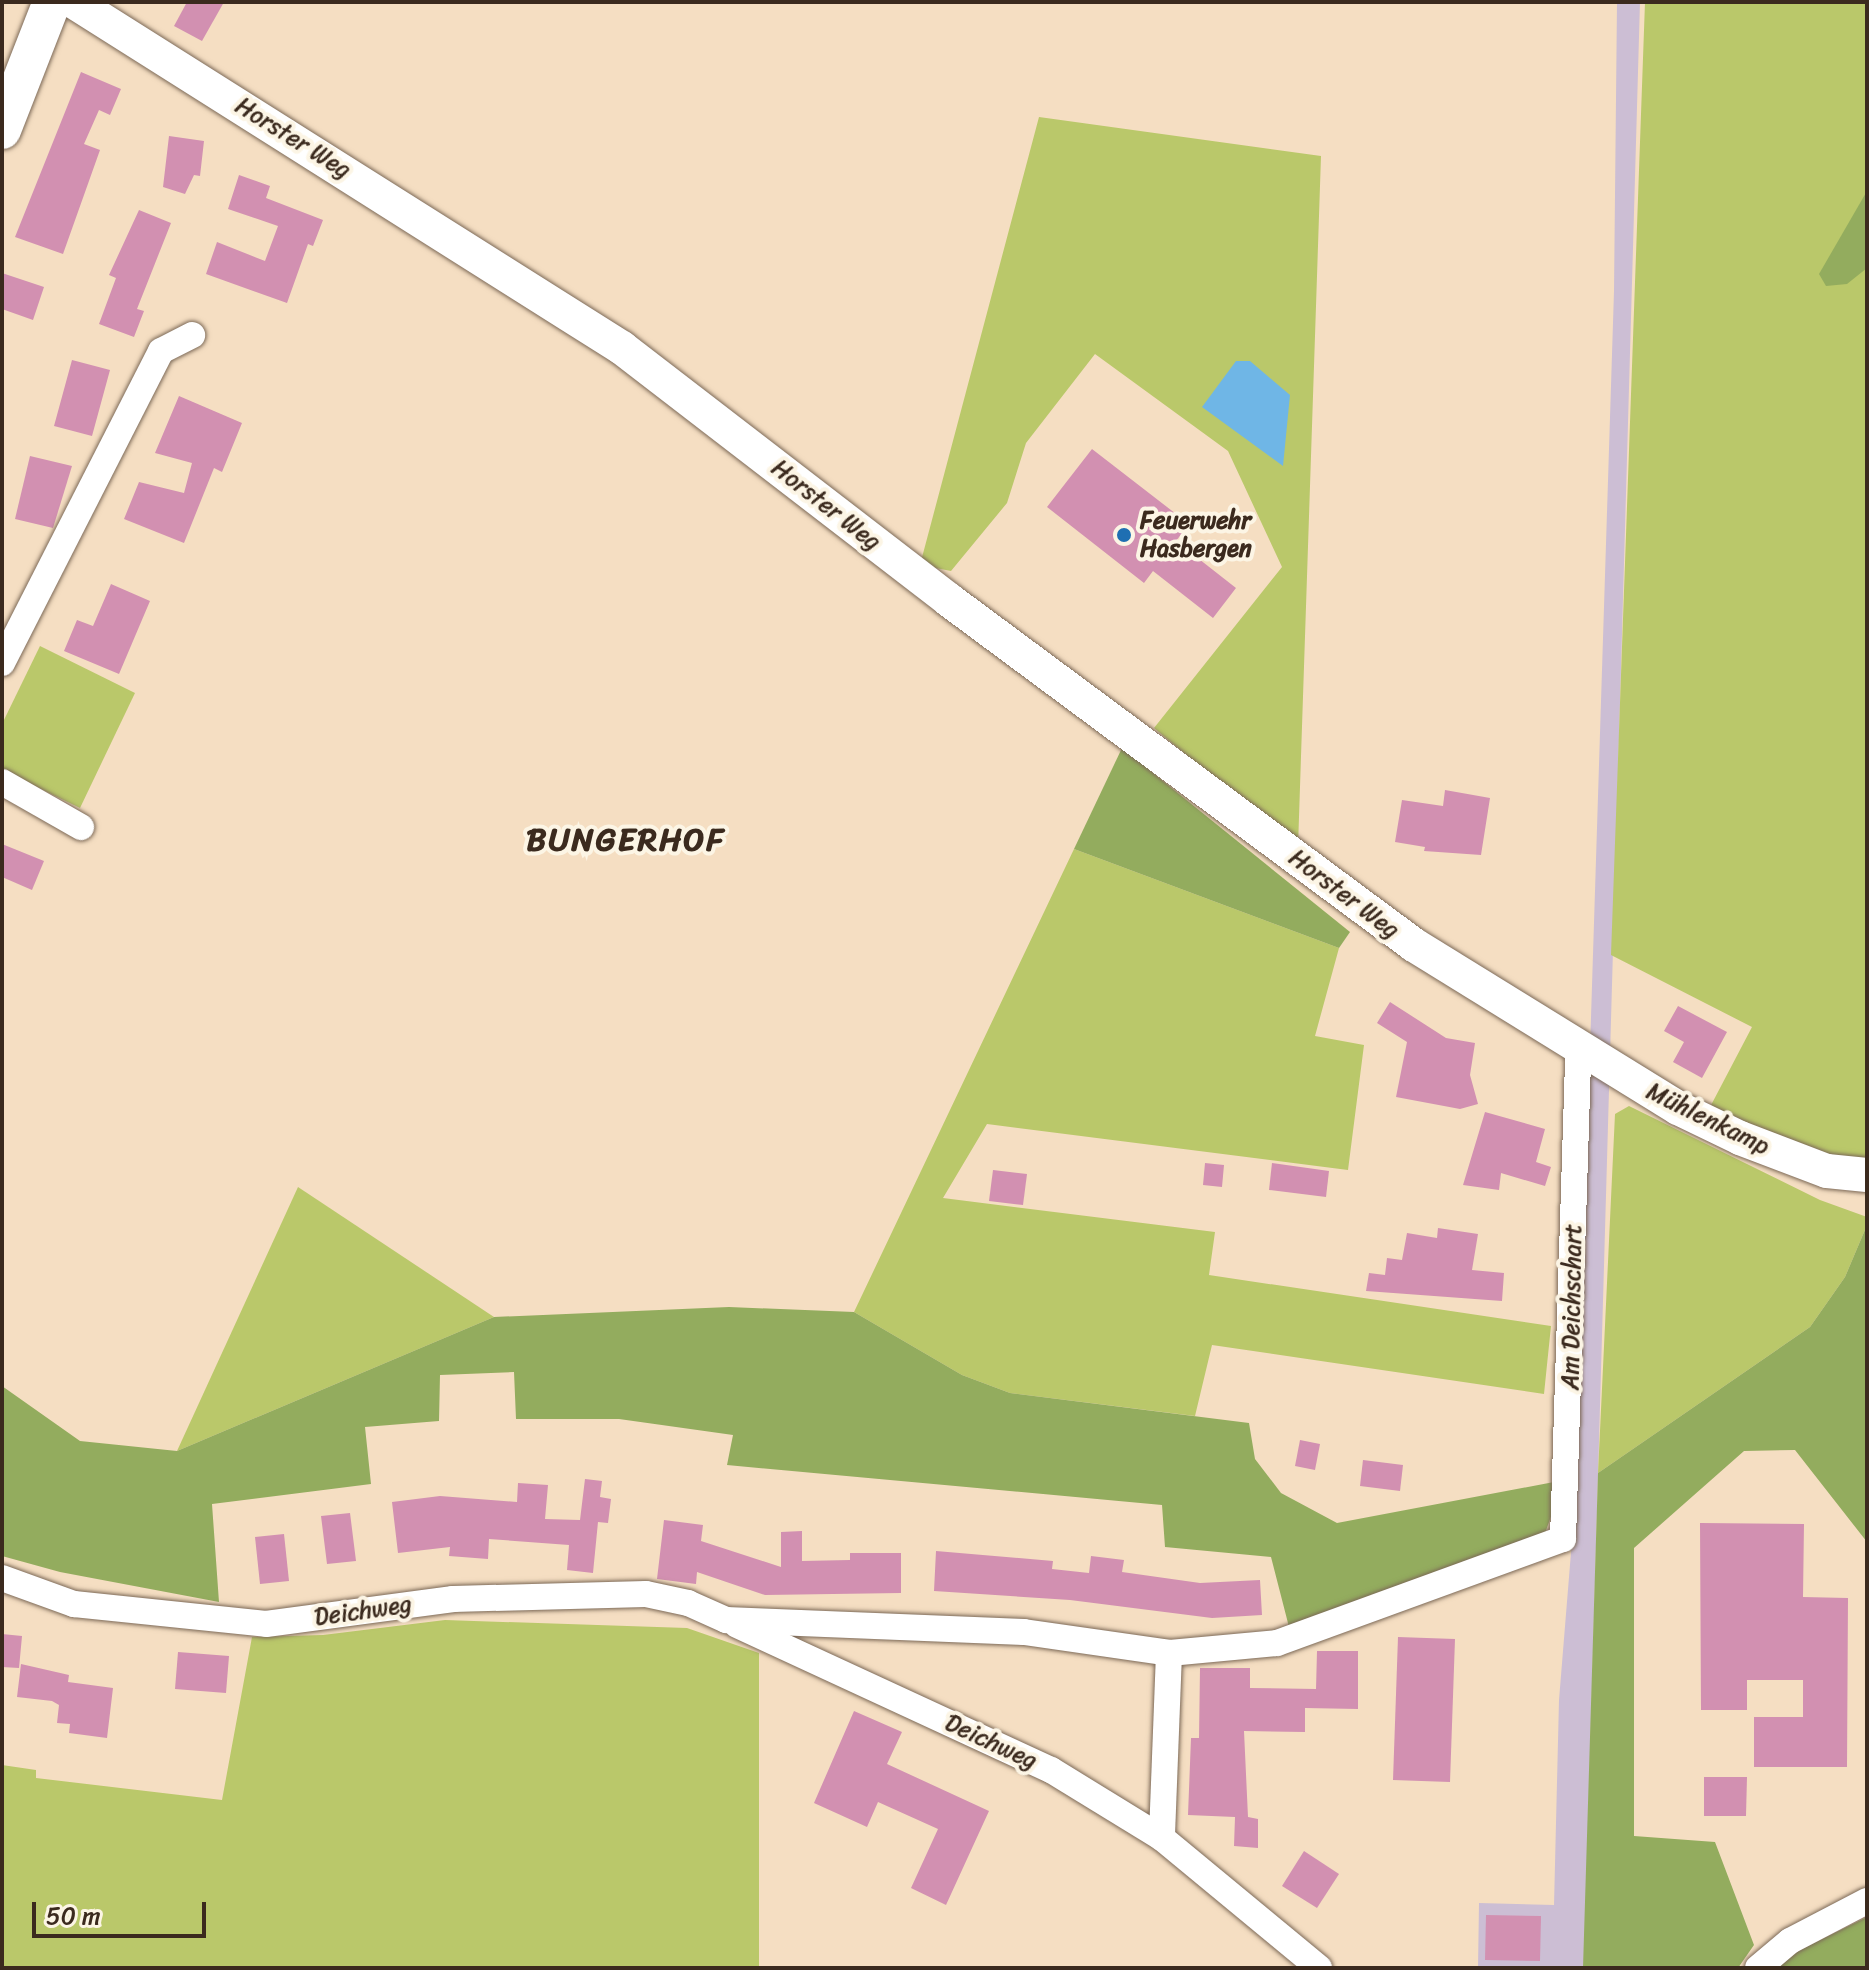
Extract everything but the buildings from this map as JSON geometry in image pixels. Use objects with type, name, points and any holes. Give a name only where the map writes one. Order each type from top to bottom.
[{"type":"main road","points":[[2,130],[52,2]]},
{"type":"street","name":"Horster Weg","points":[[74,2],[622,348],[949,600],[1388,927],[1568,1043]]},
{"type":"street","points":[[2,663],[161,351],[192,335]]},
{"type":"street","points":[[2,782],[81,827]]},
{"type":"street","name":"Mühlenkamp","points":[[1568,1043],[1740,1138],[1827,1171],[1867,1175]]},
{"type":"street","name":"Am Deichschart","points":[[1540,1550],[1563,1539],[1568,1504],[1568,1043]]},
{"type":"street","name":"Deichweg","points":[[726,1620],[1024,1632],[1169,1653],[1277,1643],[1540,1550]]},
{"type":"street","name":"Deichweg","points":[[2,1578],[74,1604],[266,1624],[453,1599],[646,1594],[688,1603],[1051,1770],[1162,1838],[1319,1968]]},
{"type":"street","points":[[1162,1838],[1169,1653]]},
{"type":"street","points":[[1758,1968],[1790,1941],[1867,1901]]},
{"type":"shaded area","points":[[1617,2],[1640,2],[1584,1968],[1478,1968],[1479,1903],[1554,1905],[1559,1700],[1576,1491],[1614,291]]},
{"type":"green space","points":[[1645,2],[1867,2],[1867,1165],[1854,1166],[1709,1109],[1752,1027],[1611,955]]},
{"type":"green space","points":[[1039,117],[1321,156],[1298,847],[1154,728],[1282,567],[1228,451],[1095,354],[1026,443],[1007,503],[951,571],[920,565]]},
{"type":"green space","points":[[1867,191],[1867,268],[1847,284],[1826,286],[1819,274]]},
{"type":"green space","points":[[40,646],[135,693],[80,808],[2,770],[2,724]]},
{"type":"green space","points":[[1122,748],[1350,932],[1339,948],[1074,849]]},
{"type":"green space","points":[[1074,849],[1339,948],[1315,1036],[1364,1045],[1348,1170],[987,1124],[943,1198],[1215,1232],[1209,1275],[1551,1326],[1544,1394],[1212,1345],[1195,1416],[1010,1393],[962,1375],[854,1312]]},
{"type":"green space","points":[[1629,1106],[1820,1200],[1867,1217],[1867,1225],[1845,1277],[1810,1327],[1598,1473],[1615,1114]]},
{"type":"green space","points":[[298,1187],[494,1317],[177,1451]]},
{"type":"green space","points":[[1867,1225],[1867,1542],[1795,1450],[1744,1451],[1634,1548],[1634,1836],[1715,1842],[1754,1945],[1738,1968],[1583,1968],[1598,1473],[1810,1327],[1845,1277]]},
{"type":"green space","points":[[729,1307],[854,1312],[962,1375],[1010,1393],[1249,1423],[1255,1459],[1281,1493],[1337,1523],[1554,1482],[1554,1508],[1543,1539],[1289,1627],[1271,1557],[1165,1547],[1162,1505],[727,1465],[733,1435],[619,1419],[516,1419],[514,1372],[440,1375],[439,1421],[365,1427],[371,1484],[212,1504],[219,1602],[60,1572],[2,1556],[2,1386],[80,1441],[177,1451],[494,1317]]},
{"type":"green space","points":[[445,1620],[687,1628],[759,1653],[759,1968],[2,1968],[2,1765],[36,1770],[36,1778],[222,1800],[252,1637],[323,1635]]},
{"type":"green space","points":[[1867,1917],[1867,1968],[1777,1968],[1800,1950]]},
{"type":"water","points":[[1236,361],[1250,361],[1290,395],[1283,466],[1202,407]]},
{"type":"place","name":"Feuerwehr Hasbergen","points":[[1124,535]]},
{"type":"district","name":"BUNGERHOF","points":[[626,840]]}]
